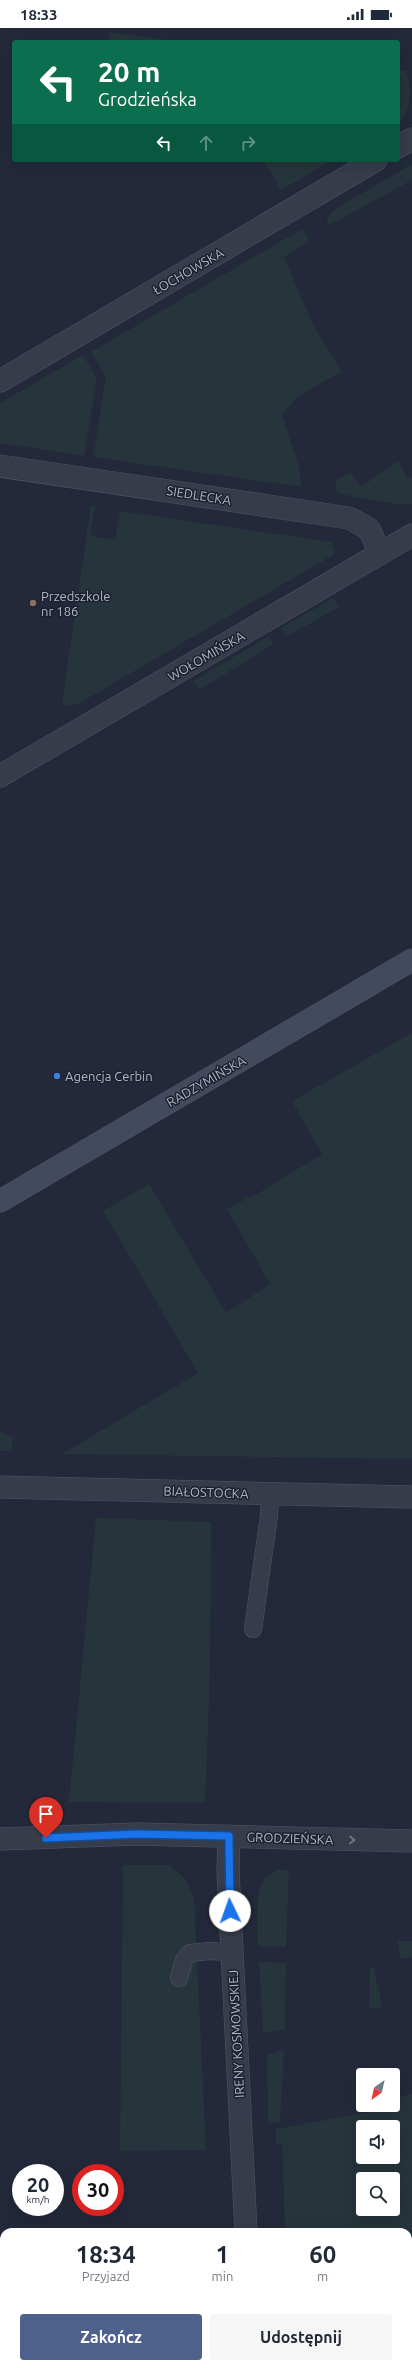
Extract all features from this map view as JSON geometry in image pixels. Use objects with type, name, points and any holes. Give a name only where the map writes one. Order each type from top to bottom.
[{"type":"street","points":[[400,146],[412,139]]},
{"type":"street","name":"ŁOCHOWSKA","points":[[0,381],[373,162]]},
{"type":"street","name":"SIEDLECKA","points":[[0,466],[349,518],[369,529],[380,553]]},
{"type":"street","name":"WOŁOMIŃSKA","points":[[0,776],[412,535]]},
{"type":"street","name":"RADZYMIŃSKA","points":[[0,1201],[412,960]]},
{"type":"street","name":"BIAŁOSTOCKA","points":[[0,1486],[412,1497]]},
{"type":"street","name":"GRODZIEŃSKA","points":[[0,1839],[137,1834],[412,1841]]},
{"type":"street","name":"IRENY KOSMOWSKIEJ","points":[[229,1836],[232,1952],[246,2228]]},
{"type":"lane","points":[[253,1629],[269,1516],[270,1494]]},
{"type":"lane","points":[[179,1978],[184,1960],[190,1953],[209,1951],[232,1952]]},
{"type":"shaded area","points":[[110,32],[164,40],[109,40]]},
{"type":"shaded area","points":[[400,70],[406,71],[410,92],[410,99],[403,118],[400,121]]},
{"type":"shaded area","points":[[264,162],[330,162],[281,190]]},
{"type":"shaded area","points":[[412,164],[412,180],[328,226],[327,218],[337,208]]},
{"type":"shaded area","points":[[302,229],[308,237],[308,242],[284,257],[314,327],[342,371],[297,397],[282,415],[300,470],[301,487],[93,457],[106,377],[91,352]]},
{"type":"shaded area","points":[[83,355],[97,379],[84,456],[0,443],[0,403]]},
{"type":"shaded area","points":[[398,461],[408,479],[412,477],[412,504],[398,504],[339,494],[335,489],[336,480],[350,472],[361,487]]},
{"type":"shaded area","points":[[91,505],[95,506],[90,536],[115,540],[120,511],[331,542],[335,551],[333,555],[78,704],[69,706],[62,703]]},
{"type":"shaded area","points":[[333,598],[339,607],[286,637],[281,628]]},
{"type":"shaded area","points":[[269,636],[274,644],[199,690],[193,681]]},
{"type":"shaded area","points":[[412,1033],[412,1459],[62,1454],[198,1373],[103,1211],[149,1184],[226,1313],[270,1284],[227,1209],[251,1196],[252,1197],[322,1154],[292,1101]]},
{"type":"shaded area","points":[[0,1432],[14,1437],[11,1451],[0,1451]]},
{"type":"shaded area","points":[[96,1518],[211,1522],[210,1671],[205,1803],[69,1802]]},
{"type":"shaded area","points":[[123,1865],[170,1865],[186,1880],[194,1898],[206,2150],[120,2151]]},
{"type":"shaded area","points":[[279,1870],[289,1870],[286,1947],[258,1946],[258,1896],[262,1883],[265,1879],[272,1873]]},
{"type":"shaded area","points":[[397,1941],[412,1941],[412,1957],[401,1959]]},
{"type":"shaded area","points":[[259,1961],[286,1963],[285,2029],[263,2033]]},
{"type":"shaded area","points":[[370,1967],[374,1968],[382,2007],[369,2009]]},
{"type":"shaded area","points":[[284,2050],[280,2122],[268,2123],[267,2055]]},
{"type":"shaded area","points":[[412,2094],[412,2228],[285,2228],[282,2143],[276,2144],[276,2129],[370,2112],[400,2112],[400,2097]]},
{"type":"place","name":"Przedszkole nr 186","points":[[33,603]]},
{"type":"place","name":"Agencja Cerbin","points":[[57,1076]]},
{"type":"route","points":[[46,1838],[137,1834],[229,1836],[228,1871],[230,1911]]}]
